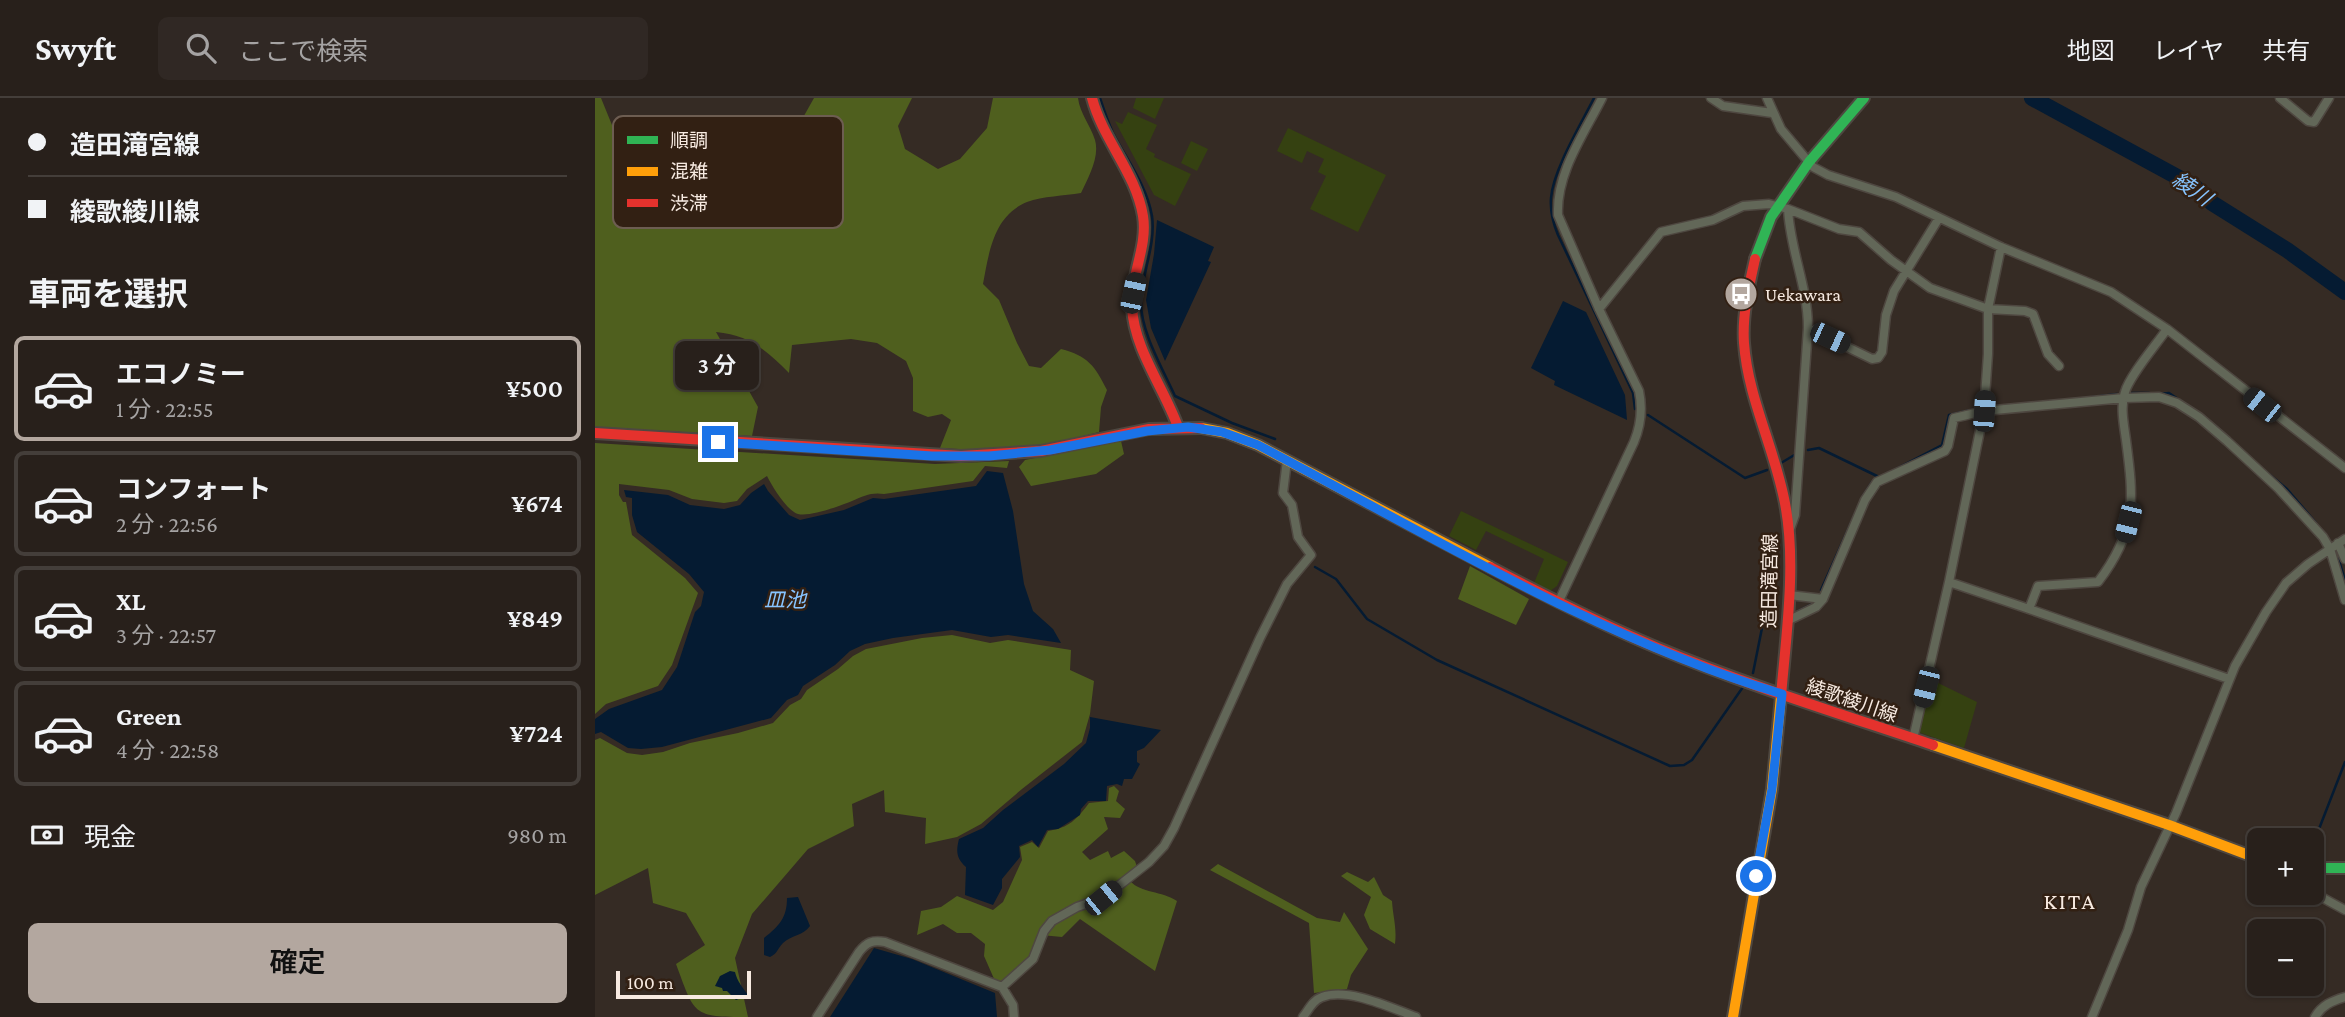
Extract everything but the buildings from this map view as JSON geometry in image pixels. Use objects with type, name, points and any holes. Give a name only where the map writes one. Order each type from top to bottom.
[{"type":"main road","points":[[1092,98],[1104,133],[1137,196],[1143,217],[1143,248],[1132,308],[1141,341],[1178,427]]},
{"type":"main road","name":"造田滝宮線","points":[[1733,1017],[1770,802],[1789,595],[1789,532],[1786,509],[1750,378],[1744,344],[1745,317],[1755,260],[1764,232],[1783,208],[1809,162],[1864,98]]},
{"type":"main road","name":"綾歌綾川線","points":[[595,433],[961,456],[1050,450],[1178,427],[1222,432],[1258,445],[1558,603],[1668,652],[2247,854]]},
{"type":"main road","points":[[2324,868],[2345,868]]},
{"type":"street","points":[[1558,603],[1634,442],[1641,419],[1639,391],[1561,225],[1558,205],[1563,176],[1602,98]]},
{"type":"street","points":[[1711,98],[1723,106],[1772,113]]},
{"type":"street","points":[[1767,98],[1781,129],[1809,162],[1828,175],[1896,197],[2001,247],[2111,292],[2167,329],[2345,468]]},
{"type":"street","points":[[2280,98],[2308,121],[2314,122],[2329,98]]},
{"type":"street","points":[[1599,309],[1661,232],[1713,220],[1742,206],[1757,203],[1783,208],[1839,229],[1859,232],[1930,288],[1988,309],[2025,310],[2033,314],[2048,354],[2059,366]]},
{"type":"street","points":[[1783,208],[1808,308],[1795,515],[1789,532]]},
{"type":"street","points":[[1808,328],[1873,359],[1878,358],[1882,352],[1886,315],[1894,291],[1939,218]]},
{"type":"street","points":[[1913,739],[1984,411],[1988,309],[2001,247]]},
{"type":"street","points":[[2029,609],[2038,586],[2098,582],[2108,570],[2125,536],[2133,491],[2123,416],[2124,398],[2129,384],[2167,329]]},
{"type":"street","points":[[1787,621],[1815,607],[1823,599],[1864,500],[1877,482],[1945,451],[1954,418],[1984,411],[2124,398],[2159,397],[2177,403],[2199,417],[2278,488],[2323,537],[2330,549],[2345,600]]},
{"type":"street","points":[[1002,988],[1033,958],[1044,931],[1052,921],[1077,907],[1103,898],[1149,862],[1164,846],[1174,828],[1287,584],[1311,555],[1298,537],[1292,505],[1283,493],[1287,460]]},
{"type":"street","points":[[2092,1017],[2128,930],[2141,887],[2176,813],[2229,679],[2266,612],[2286,583],[2342,541],[2345,559]]},
{"type":"street","points":[[1949,582],[2229,679]]},
{"type":"street","points":[[1789,595],[1823,599]]},
{"type":"street","points":[[2324,899],[2345,910]]},
{"type":"street","points":[[817,1017],[859,952],[865,944],[874,940],[1002,988],[1013,1005],[1014,1017]]},
{"type":"street","points":[[1303,1017],[1314,1002],[1324,996],[1338,995],[1358,997],[1416,1017]]},
{"type":"street","points":[[2315,1017],[2320,1009],[2345,997]]},
{"type":"green space","points":[[595,98],[601,98],[613,128],[613,228],[843,228],[843,116],[804,116],[814,98],[912,98],[898,126],[905,149],[938,169],[960,159],[987,128],[993,98],[1078,98],[1096,147],[1093,167],[1081,193],[1033,200],[1007,216],[995,237],[983,284],[999,300],[1029,366],[1041,368],[1061,349],[1078,355],[1090,363],[1099,374],[1107,390],[1101,407],[1099,432],[1061,442],[994,451],[940,448],[951,420],[942,414],[928,417],[913,411],[913,378],[906,361],[877,343],[851,339],[792,345],[789,373],[773,357],[748,340],[716,332],[758,407],[752,436],[595,427]]},
{"type":"green space","points":[[1136,98],[1164,98],[1155,119],[1133,108]]},
{"type":"green space","points":[[1128,112],[1157,125],[1146,149],[1155,154],[1154,157],[1191,174],[1175,206],[1154,195],[1115,121],[1122,124]]},
{"type":"green space","points":[[1288,128],[1386,175],[1358,232],[1310,209],[1326,176],[1318,172],[1324,159],[1307,151],[1302,163],[1277,151]]},
{"type":"green space","points":[[1191,141],[1208,149],[1197,171],[1181,163]]},
{"type":"green space","points":[[1121,441],[1124,454],[1096,474],[1031,486],[1019,467],[1025,460]]},
{"type":"green space","points":[[595,443],[935,464],[1009,461],[1007,468],[985,466],[973,481],[871,494],[840,506],[803,515],[789,508],[767,476],[747,489],[737,501],[724,503],[692,499],[669,490],[619,484],[619,495],[623,502],[626,502],[632,535],[685,578],[698,593],[672,665],[658,686],[606,704],[595,714]]},
{"type":"green space","points":[[1461,511],[1568,562],[1557,586],[1550,591],[1534,583],[1544,559],[1486,531],[1476,550],[1449,536]]},
{"type":"green space","points":[[1470,566],[1529,599],[1516,625],[1458,599]]},
{"type":"green space","points":[[952,635],[990,643],[1008,640],[1071,650],[1070,670],[1094,681],[1090,714],[1082,742],[981,824],[957,837],[925,844],[926,818],[885,812],[884,790],[852,804],[854,826],[808,849],[752,914],[735,958],[748,1017],[716,1016],[698,1010],[687,994],[676,964],[705,945],[686,913],[653,903],[648,868],[595,895],[595,740],[600,738],[627,753],[642,755],[773,723],[790,705],[801,699],[807,690],[866,649]]},
{"type":"green space","points":[[1932,680],[1977,702],[1964,748],[1918,732]]},
{"type":"green space","points":[[1114,786],[1119,791],[1116,801],[1125,809],[1120,818],[1104,817],[1108,829],[1082,852],[1090,860],[1108,851],[1111,858],[1124,851],[1135,861],[1139,873],[1130,881],[1140,888],[1177,901],[1155,971],[1080,919],[1062,937],[1041,935],[1031,958],[1005,981],[995,981],[984,956],[985,944],[971,933],[957,933],[943,924],[917,935],[921,911],[941,907],[957,896],[993,910],[1003,902],[1022,860],[1020,847],[1032,842],[1039,848],[1048,831],[1062,828],[1072,822],[1089,803],[1108,801],[1109,788]]},
{"type":"green space","points":[[1218,864],[1317,918],[1340,922],[1344,912],[1368,949],[1351,975],[1347,989],[1314,993],[1309,923],[1210,870]]},
{"type":"green space","points":[[1347,872],[1368,882],[1374,877],[1383,895],[1392,901],[1395,944],[1370,929],[1364,915],[1371,897],[1341,876]]},
{"type":"water","points":[[1157,220],[1214,247],[1208,261],[1211,262],[1165,361],[1151,328],[1146,300]]},
{"type":"water","points":[[1563,301],[1586,312],[1625,395],[1627,420],[1554,385],[1555,381],[1531,368]]},
{"type":"water","name":"皿池","points":[[987,471],[1003,473],[1013,511],[1024,584],[1033,611],[1053,629],[1061,643],[1008,635],[991,637],[952,630],[893,638],[865,644],[850,651],[835,665],[803,686],[798,695],[787,700],[771,718],[662,747],[641,749],[628,748],[601,732],[595,734],[595,719],[609,709],[662,690],[677,667],[704,592],[689,574],[637,532],[632,515],[632,498],[626,497],[624,490],[668,495],[690,505],[724,509],[740,505],[764,484],[789,515],[800,520],[844,510],[873,498],[884,499],[976,486]]},
{"type":"water","points":[[1090,717],[1161,730],[1144,748],[1137,751],[1137,762],[1140,764],[1132,779],[1124,779],[1122,786],[1107,786],[1106,801],[1088,801],[1081,809],[1080,815],[1058,829],[1047,830],[1038,847],[1032,840],[1019,846],[1020,857],[1002,879],[1002,888],[993,905],[965,895],[966,867],[958,854],[959,839],[983,828],[1064,764],[1086,743]]},
{"type":"water","points":[[798,897],[810,926],[804,932],[786,940],[770,957],[764,955],[764,938],[781,921],[786,911],[787,898]]},
{"type":"water","points":[[874,948],[912,959],[995,993],[997,1017],[830,1017]]},
{"type":"water","points":[[730,971],[735,972],[748,995],[736,1000],[727,991],[715,986],[720,976]]},
{"type":"waterway","points":[[1100,98],[1113,133],[1141,184],[1152,216],[1152,237],[1142,290],[1142,313],[1153,350],[1175,396],[1232,423],[1275,439]]},
{"type":"waterway","points":[[1594,98],[1557,174],[1551,198],[1551,212],[1558,235],[1633,393],[1635,409]]},
{"type":"waterway","name":"綾川","points":[[2032,98],[2194,186],[2212,203],[2287,250],[2345,292]]},
{"type":"waterway","points":[[2132,393],[2149,393]]},
{"type":"waterway","points":[[2159,394],[2169,393],[2199,413]]},
{"type":"waterway","points":[[2085,398],[2117,394]]},
{"type":"waterway","points":[[1894,470],[1942,445],[1949,415],[1971,410]]},
{"type":"waterway","points":[[1648,415],[1745,478],[1767,470]]},
{"type":"waterway","points":[[1808,450],[1819,448],[1879,477]]},
{"type":"waterway","points":[[1781,463],[1796,454]]},
{"type":"waterway","points":[[2259,466],[2287,489],[2316,523]]},
{"type":"waterway","points":[[1821,590],[1863,496],[1872,482],[1881,476]]},
{"type":"waterway","points":[[2336,551],[2345,580]]},
{"type":"waterway","points":[[1315,567],[1336,579],[1367,619],[1437,660],[1670,766],[1684,765],[1692,760],[1743,687]]},
{"type":"waterway","points":[[1798,611],[1814,603]]},
{"type":"waterway","points":[[1753,673],[1765,613],[1778,612]]},
{"type":"waterway","points":[[2319,828],[2345,762]]},
{"type":"traffic: fast","points":[[1755,259],[1771,217],[1809,162],[1864,98]]},
{"type":"traffic: fast","points":[[2324,868],[2345,868]]},
{"type":"traffic: slow","points":[[1201,428],[1227,433],[1258,445],[1490,567]]},
{"type":"traffic: slow","points":[[1733,1017],[1772,789],[1781,696]]},
{"type":"traffic: slow","points":[[1933,745],[2169,825],[2247,854]]},
{"type":"traffic: jam","points":[[1092,98],[1139,200],[1144,228],[1132,295],[1134,323],[1144,353],[1178,427]]},
{"type":"traffic: jam","points":[[1755,259],[1746,301],[1744,343],[1751,385],[1782,488],[1789,531],[1789,602],[1781,696]]},
{"type":"traffic: jam","points":[[595,433],[961,456],[1041,451],[1149,429],[1201,428]]},
{"type":"traffic: jam","points":[[1490,567],[1636,639],[1692,662],[1933,745]]},
{"type":"place","name":"Uekawara","points":[[1741,294]]},
{"type":"district","name":"KITA","points":[[2070,901]]},
{"type":"route","points":[[718,442],[932,456],[989,456],[1050,450],[1147,431],[1188,427],[1222,432],[1258,445],[1558,603],[1658,648],[1782,694],[1772,789],[1756,876]]}]
